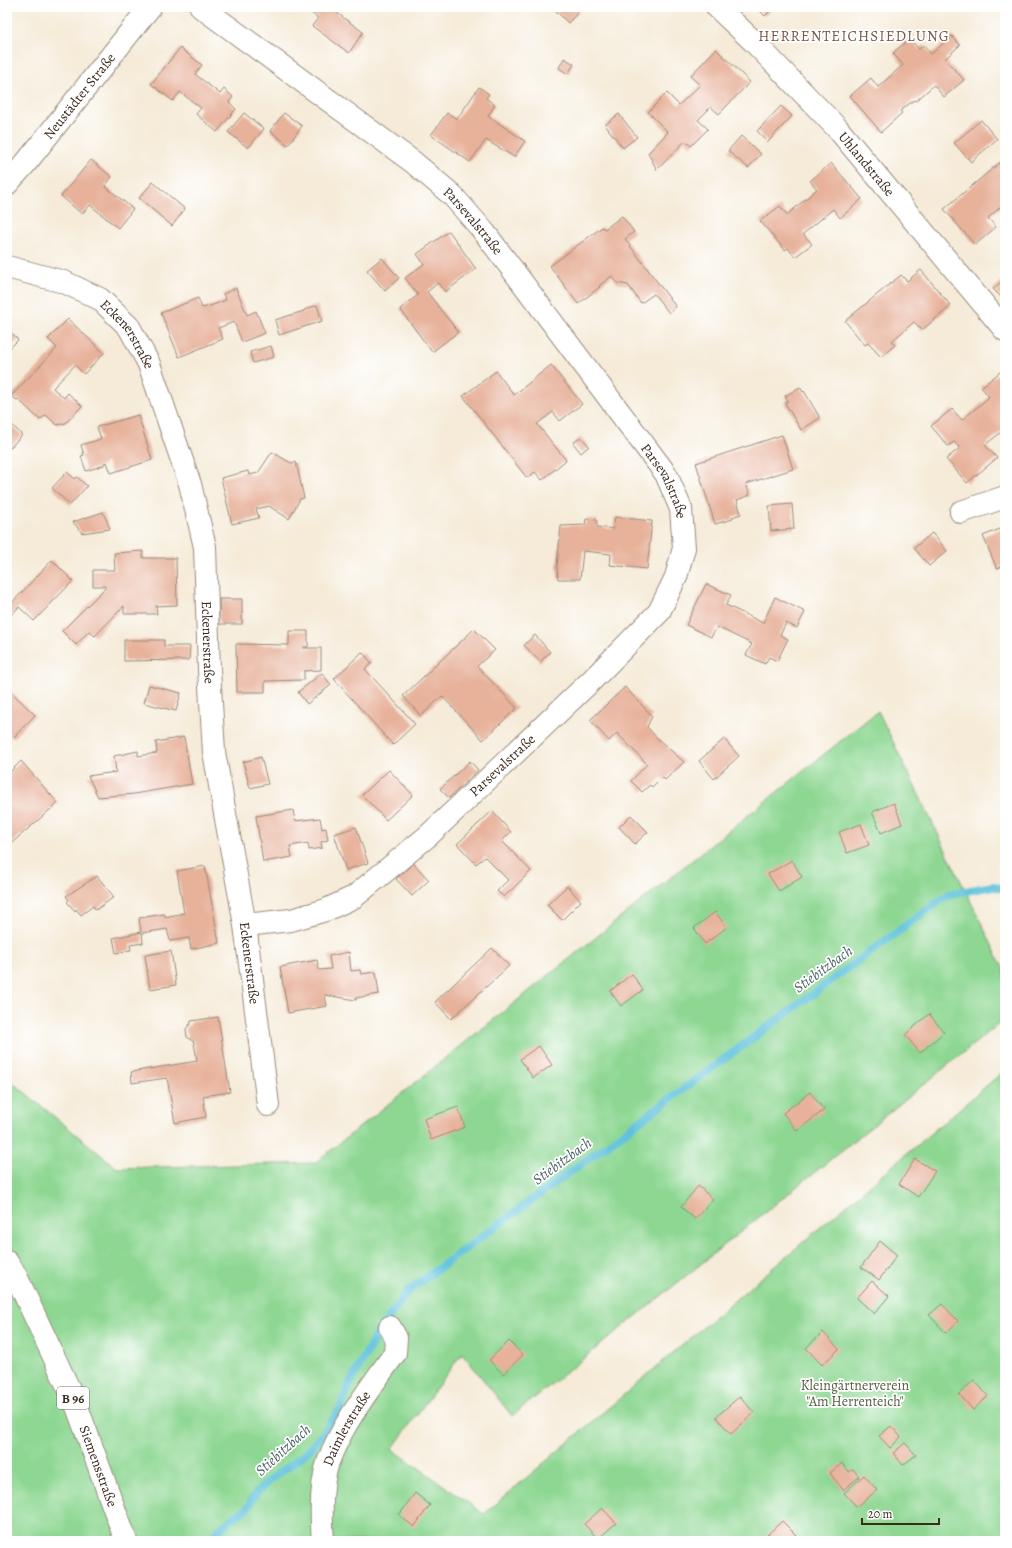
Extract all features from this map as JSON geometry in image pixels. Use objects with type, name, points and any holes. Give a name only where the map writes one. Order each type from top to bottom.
[{"type":"street","name":"Neustädter Straße","points":[[7,184],[25,164],[150,7]]},
{"type":"street","name":"Parsevalstraße","points":[[201,7],[413,162],[452,195],[485,233],[666,474],[681,510],[684,548],[676,577],[659,612],[592,680],[429,835],[354,897],[326,910],[291,920],[245,925]]},
{"type":"street","name":"Uhlandstraße","points":[[717,7],[753,41],[837,128],[1005,330]]},
{"type":"street","name":"Eckenerstraße","points":[[7,267],[64,282],[100,299],[129,327],[149,364],[190,484],[205,547],[209,670],[214,752],[245,925],[268,1105]]},
{"type":"street","points":[[961,512],[1005,497]]},
{"type":"street","name":"Siemensstraße","points":[[7,1262],[16,1276],[76,1404],[126,1541]]},
{"type":"street","name":"Daimlerstraße","points":[[323,1541],[323,1484],[328,1462],[345,1427],[394,1352],[396,1338],[390,1327]]},
{"type":"green space","name":"Kleingärtnerverein \"Am Herrenteich\"","points":[[878,711],[1005,972],[1005,1019],[512,1416],[462,1353],[392,1449],[484,1514],[1005,1070],[1005,1541],[7,1541],[7,1078],[117,1168],[315,1163]]},
{"type":"building","points":[[314,7],[318,7],[323,11],[325,7],[329,7],[363,32],[349,53],[312,26],[318,18],[310,12]]},
{"type":"building","points":[[552,7],[585,7],[582,8],[568,23]]},
{"type":"building","points":[[756,7],[774,7],[765,16]]},
{"type":"building","points":[[952,36],[960,45],[945,59],[964,80],[944,97],[934,85],[916,101],[914,100],[900,111],[902,113],[881,132],[850,96],[871,78],[878,87],[903,65],[893,53],[909,39],[919,49],[924,45],[931,54]]},
{"type":"building","points":[[180,48],[202,65],[195,74],[220,94],[224,89],[233,97],[229,102],[236,109],[217,132],[196,114],[201,108],[180,92],[173,101],[151,84]]},
{"type":"building","points":[[716,49],[750,82],[719,114],[711,107],[698,120],[708,129],[691,146],[685,141],[657,170],[648,153],[668,132],[648,112],[667,93],[679,105],[700,85],[690,76]]},
{"type":"building","points":[[564,58],[574,64],[568,74],[559,68]]},
{"type":"building","points":[[479,87],[489,94],[486,98],[495,105],[488,116],[525,141],[514,157],[486,140],[470,162],[431,135],[447,113],[457,119]]},
{"type":"building","points":[[781,106],[792,116],[768,142],[757,131]]},
{"type":"building","points":[[244,113],[264,129],[248,148],[228,132]]},
{"type":"building","points":[[284,113],[302,126],[288,145],[270,131]]},
{"type":"building","points":[[619,114],[637,137],[623,148],[605,125]]},
{"type":"building","points":[[981,120],[997,139],[971,162],[954,143]]},
{"type":"building","points":[[741,136],[761,154],[748,168],[728,151]]},
{"type":"building","points":[[91,160],[112,177],[105,186],[133,209],[118,228],[90,205],[82,214],[61,196]]},
{"type":"building","points":[[1003,160],[1005,162],[1005,203],[988,218],[996,227],[975,245],[944,209]]},
{"type":"building","points":[[831,163],[862,199],[840,218],[833,209],[803,234],[812,244],[795,257],[788,248],[785,250],[760,221],[780,206],[787,215],[817,189],[810,181]]},
{"type":"building","points":[[153,182],[185,209],[172,226],[139,198]]},
{"type":"building","points":[[622,216],[634,232],[625,239],[676,307],[669,313],[654,294],[641,303],[628,285],[617,283],[612,276],[578,304],[550,266],[602,227],[605,229]]},
{"type":"building","points":[[449,231],[476,269],[445,292],[438,283],[427,292],[458,332],[432,352],[400,309],[418,295],[405,278],[424,264],[417,254]]},
{"type":"building","points":[[382,258],[399,278],[385,291],[367,270]]},
{"type":"building","points":[[921,270],[951,306],[922,330],[914,322],[892,341],[895,345],[881,357],[868,343],[865,345],[845,321],[901,275],[907,281]]},
{"type":"building","points":[[1005,278],[1005,301],[993,289]]},
{"type":"building","points":[[236,288],[247,315],[256,311],[265,333],[242,342],[234,322],[218,328],[223,339],[179,357],[161,313],[198,298],[202,308],[210,306],[226,300],[223,294]]},
{"type":"building","points":[[317,305],[322,321],[279,335],[275,320],[304,311]]},
{"type":"building","points":[[68,319],[104,353],[84,374],[75,365],[53,388],[64,398],[68,393],[82,406],[66,423],[57,425],[46,415],[40,420],[18,399],[17,400],[11,396],[57,348],[48,339]]},
{"type":"building","points":[[7,328],[18,340],[7,351]]},
{"type":"building","points":[[271,346],[274,357],[253,363],[250,352]]},
{"type":"building","points":[[551,365],[582,404],[560,421],[553,412],[537,424],[566,460],[542,480],[535,472],[527,478],[463,396],[496,371],[514,395]]},
{"type":"building","points":[[1004,369],[1005,429],[985,445],[997,458],[967,483],[946,459],[960,448],[954,442],[948,446],[931,426],[952,409],[962,420],[989,397],[981,387]]},
{"type":"building","points":[[800,387],[820,418],[801,430],[785,403],[788,401],[785,396]]},
{"type":"building","points":[[138,415],[152,460],[111,473],[107,462],[104,463],[104,465],[86,471],[81,456],[84,455],[81,445],[101,439],[97,427]]},
{"type":"building","points":[[12,425],[22,435],[8,450],[7,431]]},
{"type":"building","points":[[782,435],[793,469],[746,484],[750,495],[737,500],[741,514],[732,517],[733,519],[715,524],[696,463]]},
{"type":"building","points":[[581,437],[589,446],[581,453],[573,443]]},
{"type":"building","points":[[272,452],[291,463],[296,462],[304,498],[300,499],[289,519],[269,506],[256,509],[259,518],[232,524],[221,478],[248,471],[249,475],[258,473]]},
{"type":"building","points":[[67,472],[75,479],[77,477],[87,486],[70,505],[52,488]]},
{"type":"building","points":[[792,504],[794,529],[771,531],[769,506]]},
{"type":"building","points":[[103,512],[110,529],[82,533],[73,522]]},
{"type":"building","points":[[615,517],[652,521],[647,569],[610,565],[611,554],[583,551],[580,579],[558,579],[557,566],[561,526],[585,525],[586,519],[597,520],[597,527],[613,529]]},
{"type":"building","points":[[1005,527],[1005,569],[1004,565],[997,569],[983,536]]},
{"type":"building","points":[[932,533],[947,551],[929,566],[914,548]]},
{"type":"building","points":[[143,551],[143,558],[176,558],[177,605],[156,606],[157,614],[124,614],[124,606],[95,636],[89,631],[76,645],[62,631],[105,588],[105,586],[93,586],[93,570],[115,570],[114,553]]},
{"type":"building","points":[[52,560],[73,581],[34,621],[19,607],[7,619],[7,608]]},
{"type":"building","points":[[706,584],[731,595],[726,605],[763,623],[775,597],[805,612],[797,628],[786,623],[780,635],[788,639],[777,661],[769,657],[765,664],[746,655],[752,644],[717,627],[711,637],[686,625]]},
{"type":"building","points":[[219,599],[242,599],[242,624],[219,624]]},
{"type":"building","points":[[474,629],[495,650],[477,666],[517,708],[483,740],[442,696],[421,716],[403,696]]},
{"type":"building","points":[[289,631],[308,631],[308,647],[304,648],[321,648],[321,670],[304,671],[304,680],[265,681],[265,692],[237,692],[236,644],[289,645]]},
{"type":"building","points":[[535,635],[550,652],[540,662],[524,645]]},
{"type":"building","points":[[124,640],[164,640],[164,646],[190,646],[189,660],[124,661]]},
{"type":"building","points":[[362,652],[372,663],[365,669],[415,724],[393,745],[334,679]]},
{"type":"building","points":[[322,673],[331,685],[307,704],[298,692]]},
{"type":"building","points":[[149,685],[181,693],[176,711],[144,703]]},
{"type":"building","points":[[625,687],[652,716],[647,727],[684,762],[665,780],[662,777],[652,787],[650,785],[642,792],[631,781],[647,764],[617,733],[609,741],[590,720]]},
{"type":"building","points":[[7,688],[35,715],[13,738],[7,732]]},
{"type":"building","points":[[184,737],[192,784],[134,794],[98,797],[88,776],[116,772],[114,756],[138,751],[138,756],[157,753],[156,742]]},
{"type":"building","points":[[724,739],[739,756],[714,779],[699,761]]},
{"type":"building","points":[[261,757],[268,784],[250,788],[243,762]]},
{"type":"building","points":[[21,761],[58,803],[7,847],[7,775]]},
{"type":"building","points":[[470,761],[478,770],[449,798],[440,789]]},
{"type":"building","points":[[389,770],[413,795],[386,820],[362,795]]},
{"type":"building","points":[[894,803],[902,824],[881,833],[872,812]]},
{"type":"building","points":[[293,810],[295,821],[320,818],[322,829],[326,828],[328,840],[321,842],[322,848],[309,850],[308,843],[290,846],[292,857],[263,862],[256,816]]},
{"type":"building","points":[[492,811],[511,832],[502,841],[531,871],[504,897],[497,891],[508,880],[485,857],[476,864],[457,844]]},
{"type":"building","points":[[631,815],[648,832],[635,844],[619,827]]},
{"type":"building","points":[[861,824],[869,845],[847,853],[839,832]]},
{"type":"building","points":[[356,827],[368,863],[346,870],[334,834]]},
{"type":"building","points":[[792,860],[802,877],[779,891],[768,874]]},
{"type":"building","points":[[413,863],[429,880],[412,896],[396,879]]},
{"type":"building","points":[[205,866],[219,943],[191,949],[189,938],[170,941],[167,929],[142,933],[143,943],[130,945],[131,950],[116,953],[113,938],[141,932],[139,918],[165,914],[165,917],[184,913],[177,871]]},
{"type":"building","points":[[97,876],[114,897],[96,910],[93,906],[81,915],[67,902],[69,900],[66,896]]},
{"type":"building","points":[[567,886],[581,901],[562,920],[547,905]]},
{"type":"building","points":[[715,912],[727,927],[705,944],[694,928]]},
{"type":"building","points":[[492,948],[509,966],[451,1019],[435,1002]]},
{"type":"building","points":[[171,951],[176,985],[150,989],[145,955]]},
{"type":"building","points":[[349,952],[351,971],[360,970],[361,974],[376,972],[379,994],[356,998],[356,1000],[325,995],[327,1006],[288,1013],[280,967],[317,960],[319,970],[331,969],[329,956]]},
{"type":"building","points":[[632,974],[643,990],[621,1006],[610,991]]},
{"type":"building","points":[[929,1014],[944,1032],[920,1053],[905,1035]]},
{"type":"building","points":[[218,1017],[230,1092],[203,1096],[206,1117],[175,1123],[167,1078],[132,1083],[131,1072],[197,1061],[194,1042],[187,1037],[186,1029],[191,1021]]},
{"type":"building","points":[[539,1046],[552,1065],[533,1078],[520,1059]]},
{"type":"building","points":[[810,1092],[824,1110],[797,1131],[783,1113]]},
{"type":"building","points":[[458,1107],[465,1127],[431,1140],[424,1119]]},
{"type":"building","points":[[915,1159],[935,1171],[918,1197],[899,1184]]},
{"type":"building","points":[[698,1186],[713,1199],[695,1219],[681,1207]]},
{"type":"building","points":[[880,1241],[897,1255],[879,1280],[861,1267]]},
{"type":"building","points":[[872,1281],[889,1296],[874,1314],[857,1298]]},
{"type":"building","points":[[942,1304],[958,1321],[946,1333],[929,1315]]},
{"type":"building","points":[[823,1332],[839,1349],[822,1365],[806,1348]]},
{"type":"building","points":[[509,1341],[523,1355],[503,1374],[489,1360]]},
{"type":"building","points":[[974,1380],[988,1396],[973,1410],[959,1394]]},
{"type":"building","points":[[740,1396],[754,1413],[731,1434],[716,1417]]},
{"type":"building","points":[[891,1426],[901,1437],[890,1448],[879,1436]]},
{"type":"building","points":[[905,1443],[916,1455],[903,1465],[893,1453]]},
{"type":"building","points":[[842,1463],[849,1472],[853,1469],[859,1477],[843,1490],[830,1473]]},
{"type":"building","points":[[864,1475],[877,1490],[857,1507],[844,1493]]},
{"type":"building","points":[[415,1493],[430,1505],[414,1527],[399,1515]]},
{"type":"building","points":[[602,1508],[616,1523],[598,1539],[584,1524]]},
{"type":"building","points":[[782,1521],[796,1535],[789,1541],[764,1541],[763,1539]]},
{"type":"waterway","name":"Stiebitzbach","points":[[207,1541],[235,1516],[246,1510],[256,1493],[272,1478],[305,1454],[323,1434],[340,1409],[349,1385],[378,1332],[408,1291],[949,894],[993,886],[1005,890]]},
{"type":"district","name":"HERRENTEICHSIEDLUNG","points":[[854,36]]}]
